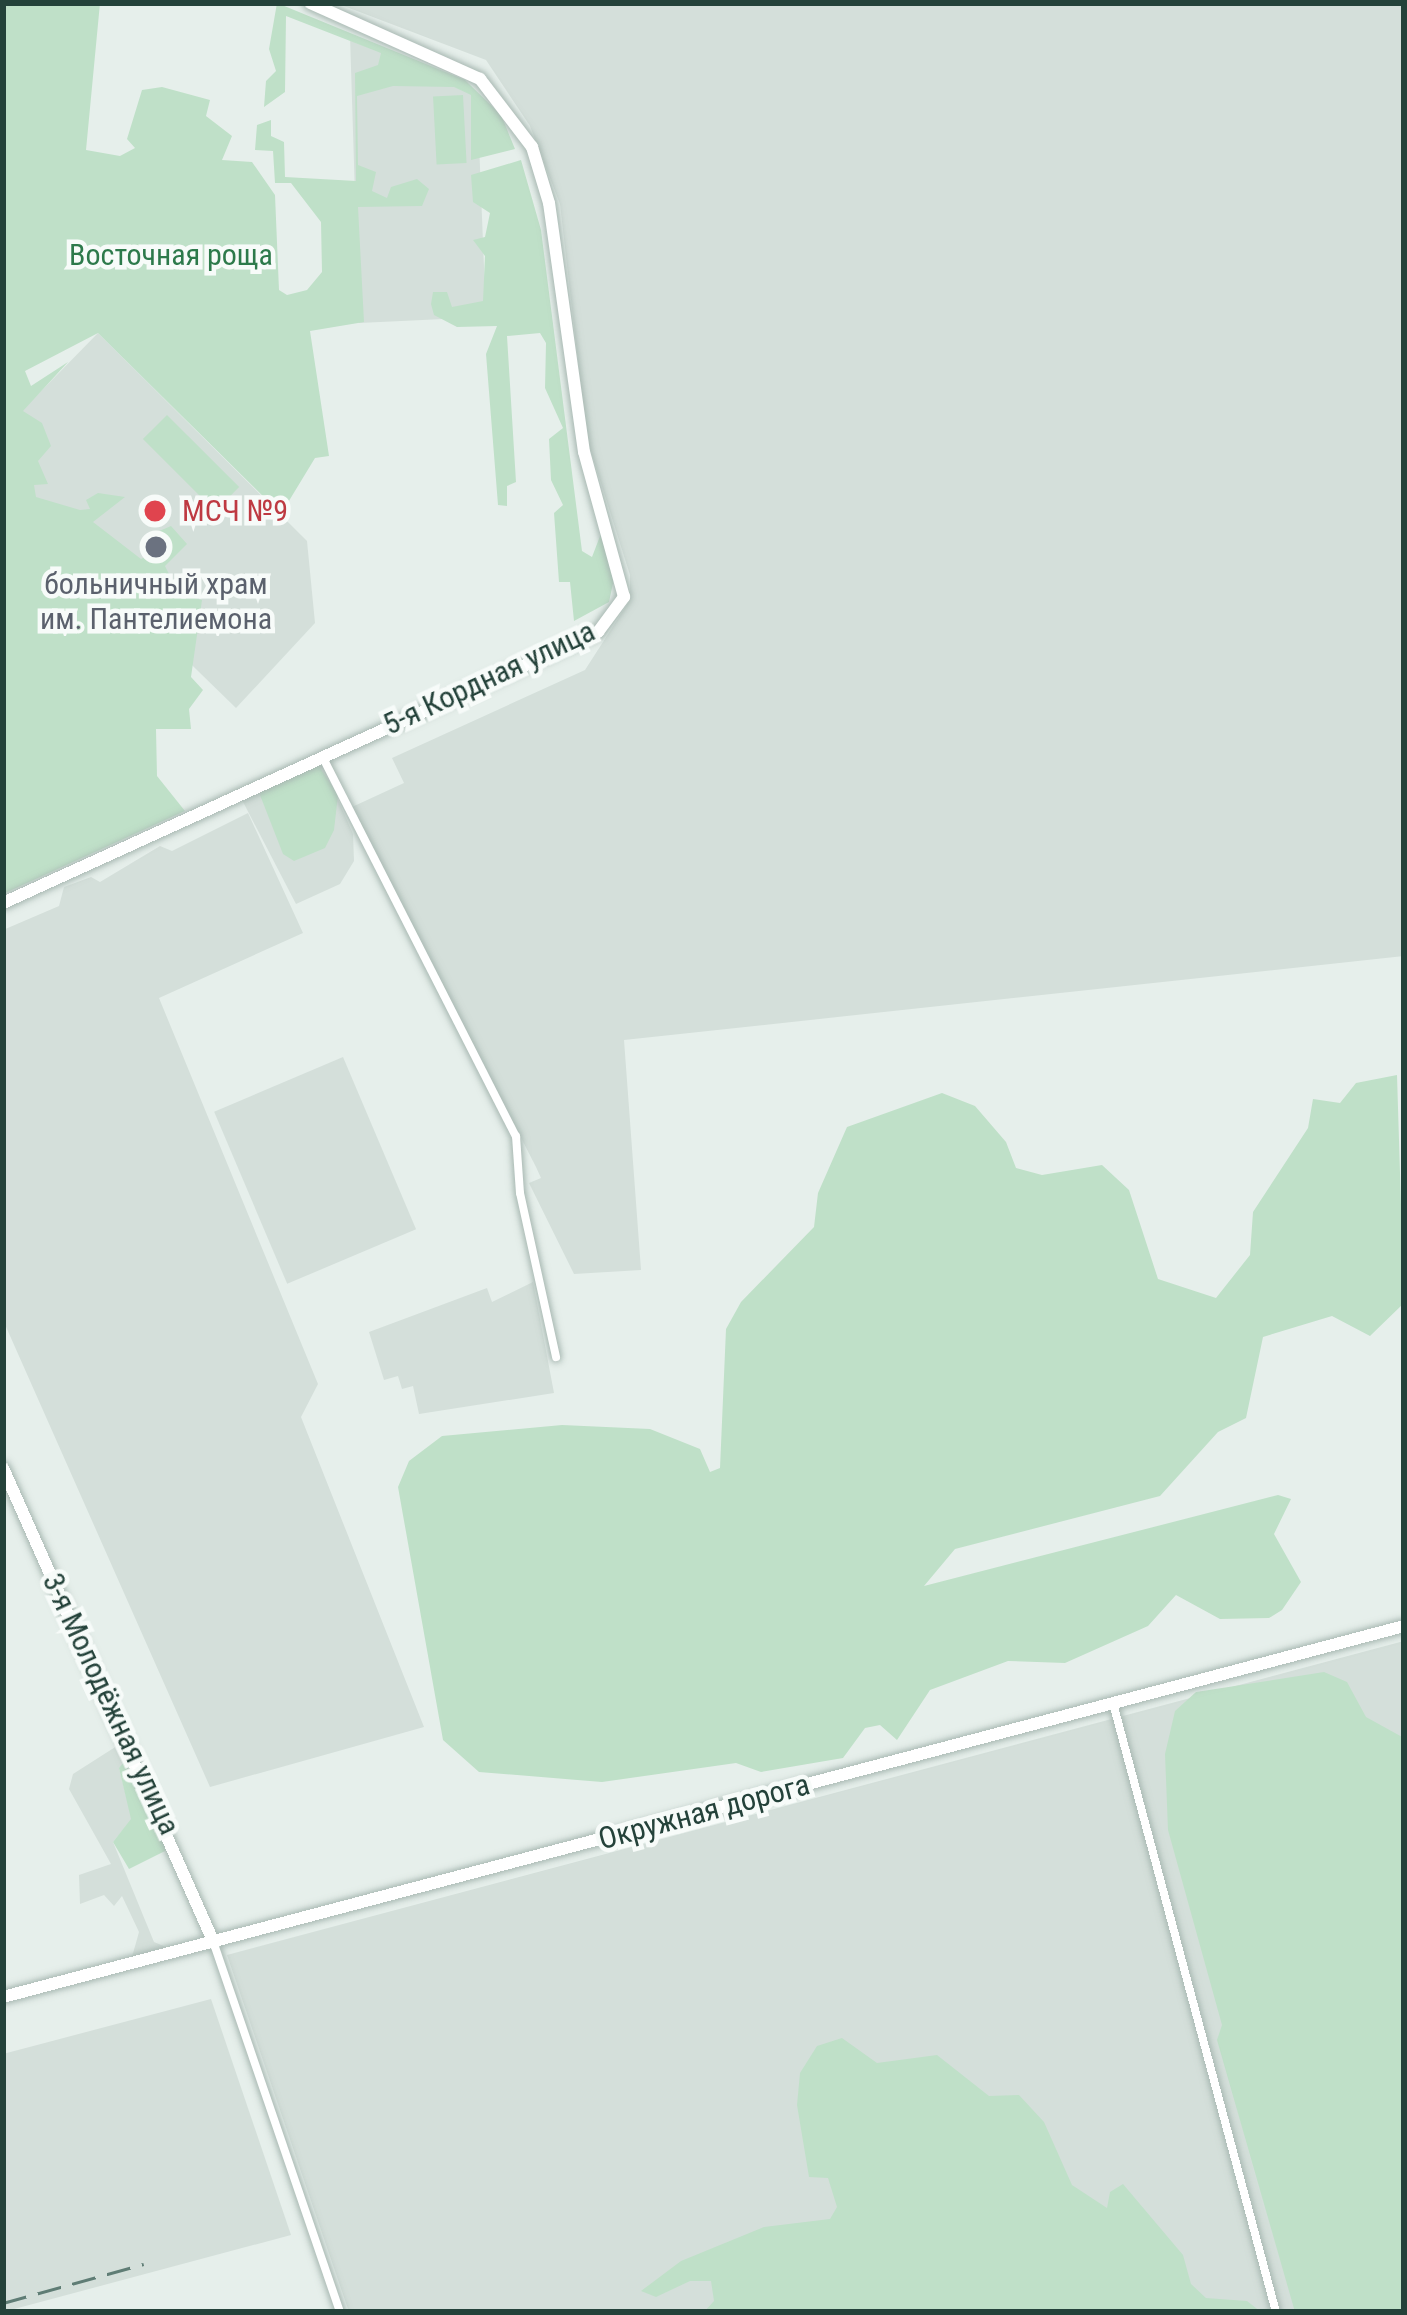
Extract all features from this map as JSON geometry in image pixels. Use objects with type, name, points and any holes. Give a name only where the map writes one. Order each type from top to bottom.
[{"type":"main road","name":"5-я Кордная улица","points":[[3,903],[321,754],[598,632],[624,597],[584,452],[549,203],[532,147],[480,79],[310,3]]},
{"type":"main road","name":"3-я Молодёжная улица","points":[[3,1468],[214,1942]]},
{"type":"main road","name":"Окружная дорога","points":[[3,1997],[1404,1626]]},
{"type":"street","points":[[321,754],[516,1136],[520,1192],[556,1357]]},
{"type":"street","points":[[1113,1702],[1276,2312]]},
{"type":"street","points":[[214,1942],[340,2312]]},
{"type":"shaded area","points":[[336,3],[1404,3],[1404,956],[624,1040],[641,1270],[574,1274],[529,1183],[541,1178],[536,1167],[352,807],[404,783],[392,758],[585,670],[630,600],[630,575],[587,439],[560,204],[530,126],[486,60]]},
{"type":"shaded area","points":[[350,36],[477,93],[486,317],[359,323]]},
{"type":"shaded area","name":"МСЧ №9","points":[[98,333],[307,541],[315,623],[236,708],[3,481],[3,430]]},
{"type":"shaded area","points":[[321,761],[353,834],[354,861],[340,884],[296,904],[241,798]]},
{"type":"shaded area","points":[[248,813],[303,933],[159,998],[318,1384],[301,1417],[424,1727],[210,1787],[3,1320],[3,930],[59,906],[64,887],[91,877],[100,882],[160,846],[172,851]]},
{"type":"shaded area","points":[[343,1057],[416,1229],[287,1284],[214,1112]]},
{"type":"shaded area","points":[[533,1282],[554,1393],[419,1414],[413,1386],[402,1389],[398,1376],[384,1380],[369,1332],[487,1288],[492,1302]]},
{"type":"shaded area","points":[[1404,1641],[1404,2312],[349,2312],[227,1955]]},
{"type":"shaded area","points":[[120,1744],[129,1763],[119,1768],[132,1819],[113,1842],[154,1942],[166,1947],[132,1957],[139,1932],[122,1896],[114,1906],[104,1895],[80,1904],[79,1875],[111,1864],[69,1789],[73,1774]]},
{"type":"shaded area","points":[[211,1999],[291,2235],[3,2312],[3,2054]]},
{"type":"green space","name":"Восточная роща","points":[[6,3],[100,3],[86,150],[120,156],[135,148],[127,139],[142,90],[162,87],[210,100],[206,116],[232,136],[222,160],[252,162],[275,195],[279,290],[287,295],[307,290],[322,272],[321,222],[291,183],[275,183],[273,151],[255,150],[257,125],[271,120],[271,136],[284,142],[285,177],[356,181],[355,73],[378,65],[381,53],[286,16],[285,92],[264,107],[266,81],[276,71],[269,49],[277,3],[465,80],[501,115],[515,149],[471,160],[471,95],[454,87],[393,86],[357,96],[358,165],[376,172],[372,191],[387,198],[391,187],[417,179],[429,189],[422,206],[358,207],[364,322],[310,331],[329,456],[315,458],[281,514],[98,333],[25,371],[31,386],[68,362],[23,411],[42,423],[51,446],[38,461],[48,484],[34,485],[36,497],[80,510],[90,509],[86,500],[98,493],[125,497],[93,522],[141,559],[168,544],[157,532],[171,526],[187,544],[165,566],[179,594],[202,600],[191,677],[203,690],[189,709],[191,729],[156,729],[157,776],[185,811],[3,894]]},
{"type":"green space","points":[[463,95],[467,163],[437,164],[433,97]]},
{"type":"green space","points":[[521,160],[541,230],[582,551],[592,557],[602,531],[615,574],[609,602],[574,621],[570,582],[559,582],[554,513],[563,505],[551,480],[549,439],[563,428],[545,388],[546,343],[540,333],[507,336],[516,482],[507,486],[507,506],[498,505],[486,354],[497,326],[457,327],[434,315],[431,304],[433,292],[447,292],[452,307],[483,301],[485,256],[473,240],[485,237],[490,213],[473,202],[471,175]]},
{"type":"green space","points":[[167,415],[239,487],[215,511],[143,439]]},
{"type":"green space","points":[[315,760],[338,795],[334,830],[325,848],[294,861],[283,854],[260,795],[263,784]]},
{"type":"green space","points":[[1397,1075],[1404,1303],[1370,1336],[1332,1316],[1263,1337],[1246,1418],[1218,1432],[1160,1496],[955,1549],[924,1586],[1278,1495],[1291,1499],[1274,1534],[1301,1582],[1282,1610],[1269,1618],[1220,1619],[1176,1595],[1148,1626],[1065,1663],[1008,1661],[930,1690],[897,1740],[880,1725],[865,1728],[843,1758],[761,1772],[736,1763],[602,1782],[479,1772],[443,1740],[398,1487],[409,1461],[442,1436],[562,1425],[650,1429],[700,1449],[710,1472],[720,1468],[726,1329],[741,1302],[814,1227],[818,1193],[847,1127],[942,1093],[975,1106],[1006,1142],[1016,1168],[1042,1175],[1102,1165],[1129,1190],[1158,1279],[1216,1298],[1250,1255],[1253,1212],[1308,1128],[1313,1099],[1340,1103],[1356,1083]]},
{"type":"green space","points":[[1324,1672],[1347,1682],[1366,1717],[1404,1738],[1404,2312],[1295,2312],[1217,2040],[1222,2025],[1168,1830],[1165,1754],[1175,1711],[1196,1692]]},
{"type":"green space","points":[[125,1761],[167,1850],[129,1869],[113,1842],[131,1819],[119,1768]]},
{"type":"green space","points":[[842,2038],[877,2063],[937,2055],[989,2096],[1019,2095],[1044,2122],[1072,2185],[1107,2208],[1110,2192],[1123,2184],[1183,2255],[1191,2284],[1206,2298],[1247,2301],[1261,2312],[704,2312],[714,2301],[711,2281],[690,2281],[656,2297],[641,2291],[681,2261],[764,2227],[830,2219],[837,2207],[828,2178],[809,2177],[797,2105],[800,2073],[817,2046]]},
{"type":"railway","points":[[3,2303],[144,2264]]},
{"type":"place","name":"МСЧ №9","points":[[155,511]]},
{"type":"place","name":"больничный храм им. Пантелиемона","points":[[156,547]]}]
